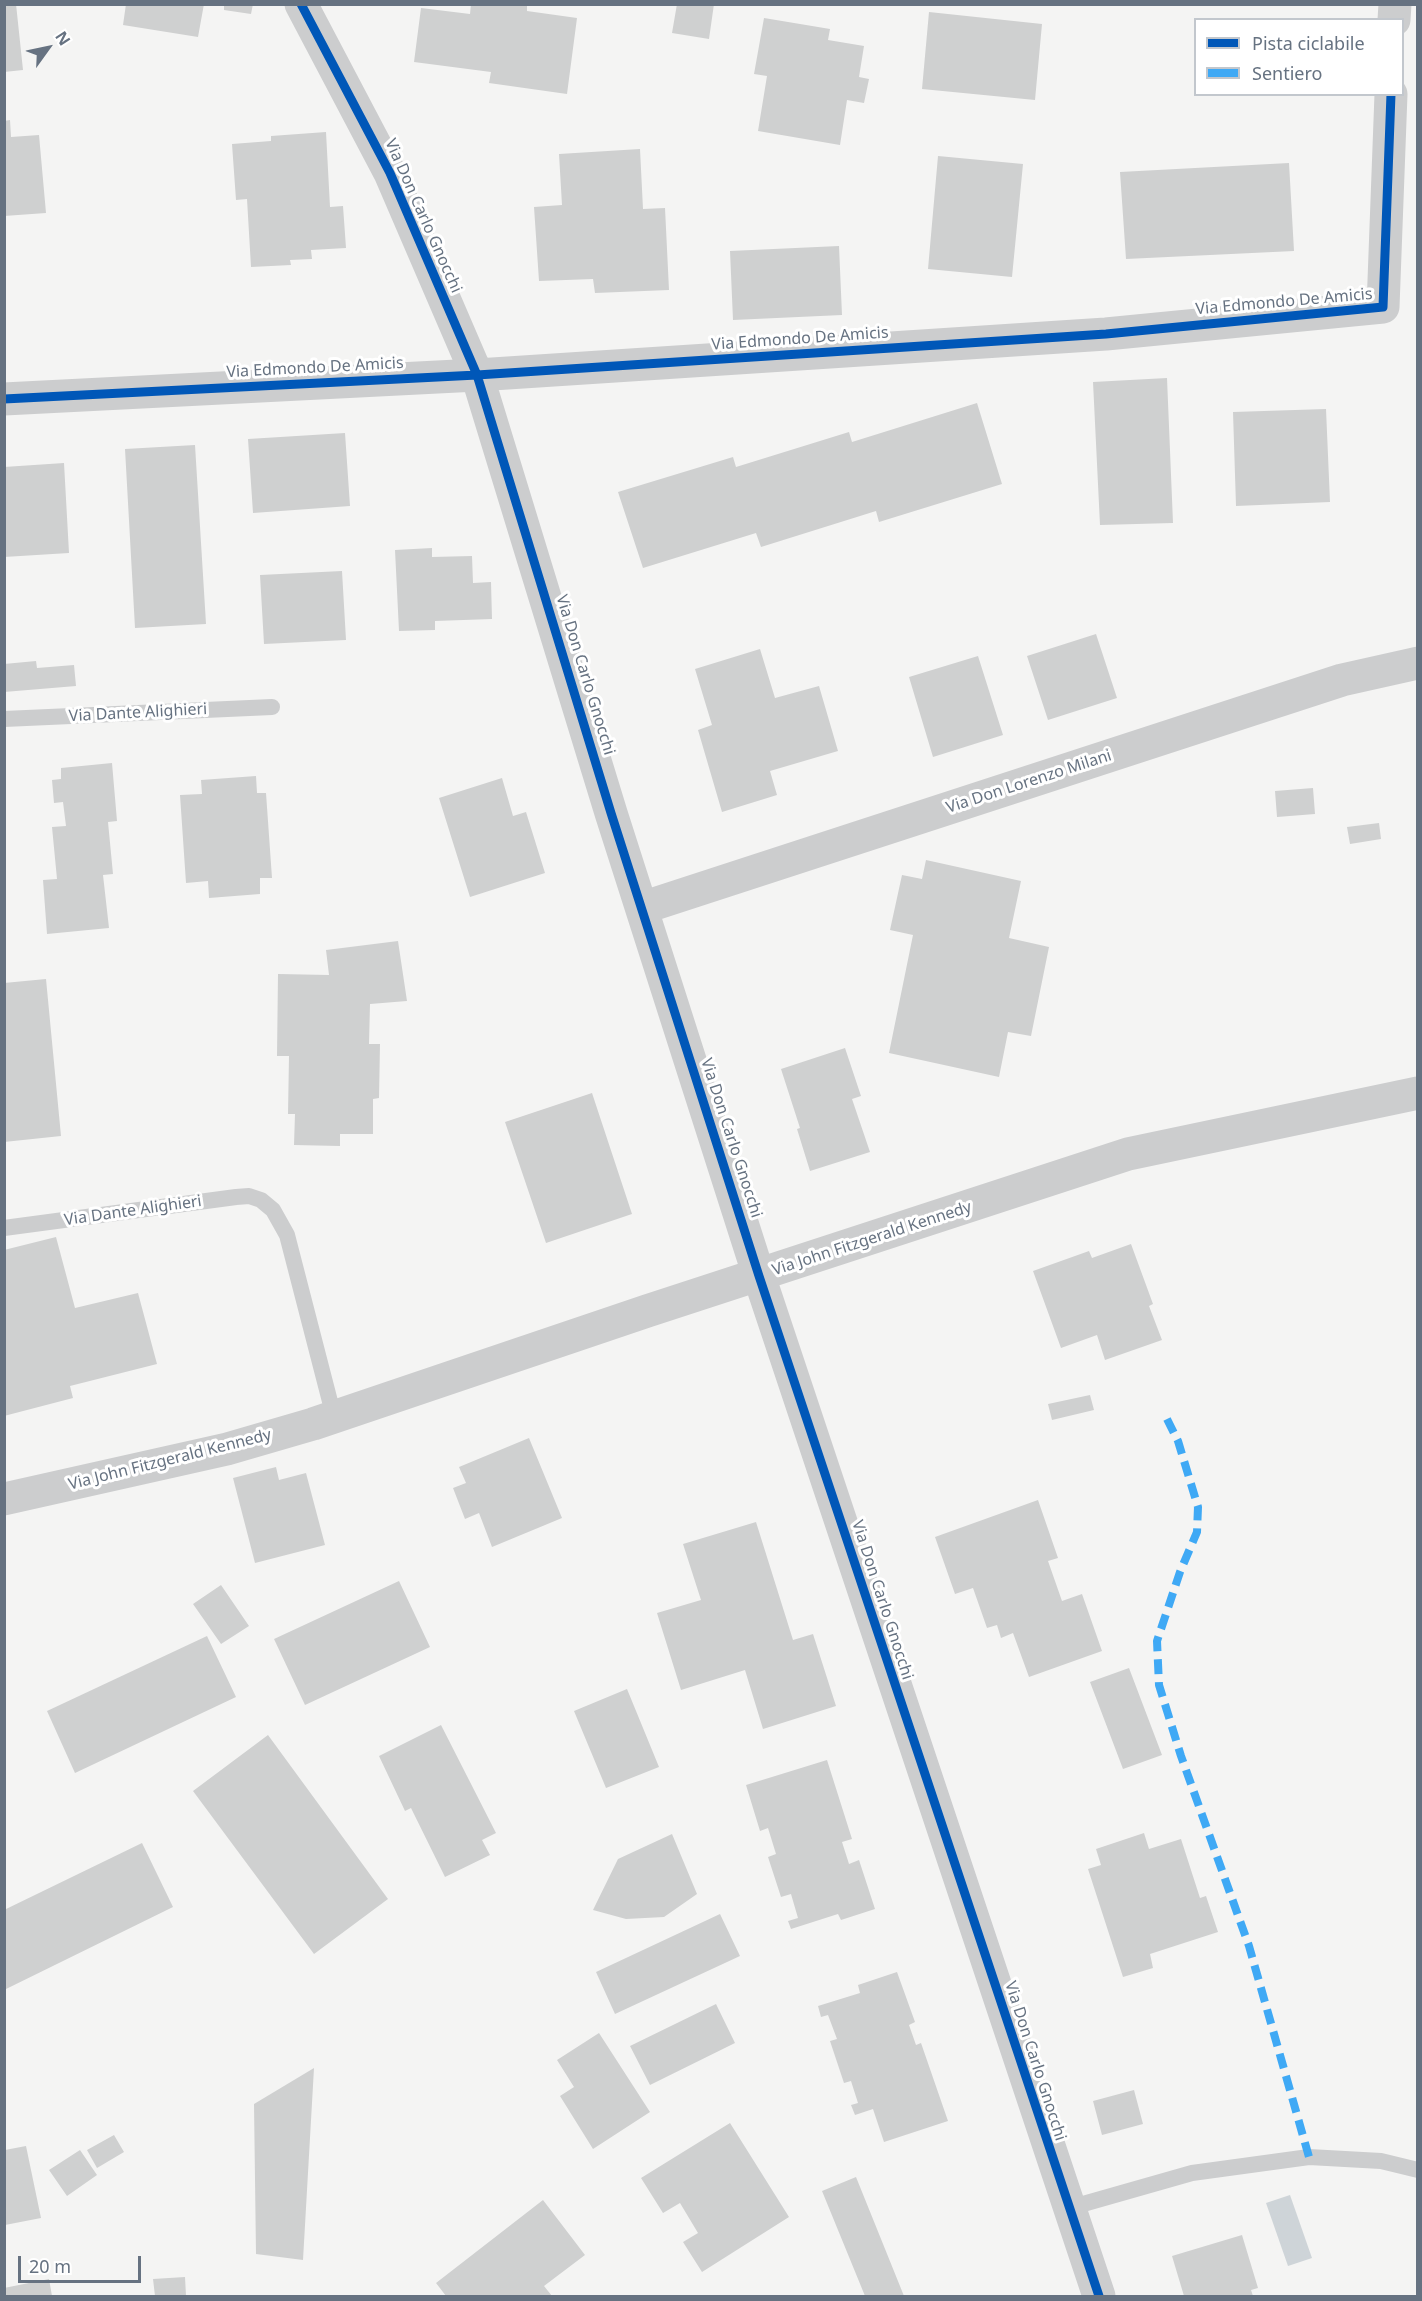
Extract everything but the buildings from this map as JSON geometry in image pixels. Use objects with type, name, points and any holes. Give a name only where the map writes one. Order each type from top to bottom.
[{"type":"street","name":"Via Don Carlo Gnocchi","points":[[301,4],[390,173],[477,375],[759,1276],[1099,2296]]},
{"type":"street","name":"Via Edmondo De Amicis","points":[[4,399],[477,375],[1094,335],[1383,307],[1391,96]]},
{"type":"street","name":"Via Don Lorenzo Milani","points":[[642,908],[1342,680],[1418,663]]},
{"type":"street","name":"Via John Fitzgerald Kennedy","points":[[4,1499],[227,1449],[334,1417],[647,1311],[1128,1154],[1418,1093]]},
{"type":"lane","name":"Via Dante Alighieri","points":[[4,719],[272,707]]},
{"type":"lane","name":"Via Dante Alighieri","points":[[4,1228],[236,1197],[249,1196],[261,1200],[273,1210],[287,1235],[334,1417]]},
{"type":"lane","points":[[1069,2208],[1191,2173],[1309,2157],[1381,2161],[1418,2170]]},
{"type":"shaded area","points":[[1290,2195],[1312,2258],[1288,2266],[1266,2203]]},
{"type":"marked path","points":[[1167,1419],[1178,1441],[1198,1507],[1197,1532],[1180,1572],[1157,1641],[1159,1685],[1181,1756],[1249,1946],[1309,2157]]},
{"type":"cycle path","points":[[301,4],[390,173],[477,375],[611,813],[759,1276],[1099,2296]]},
{"type":"cycle path","points":[[4,399],[477,375],[1106,334],[1383,307],[1391,96]]}]
